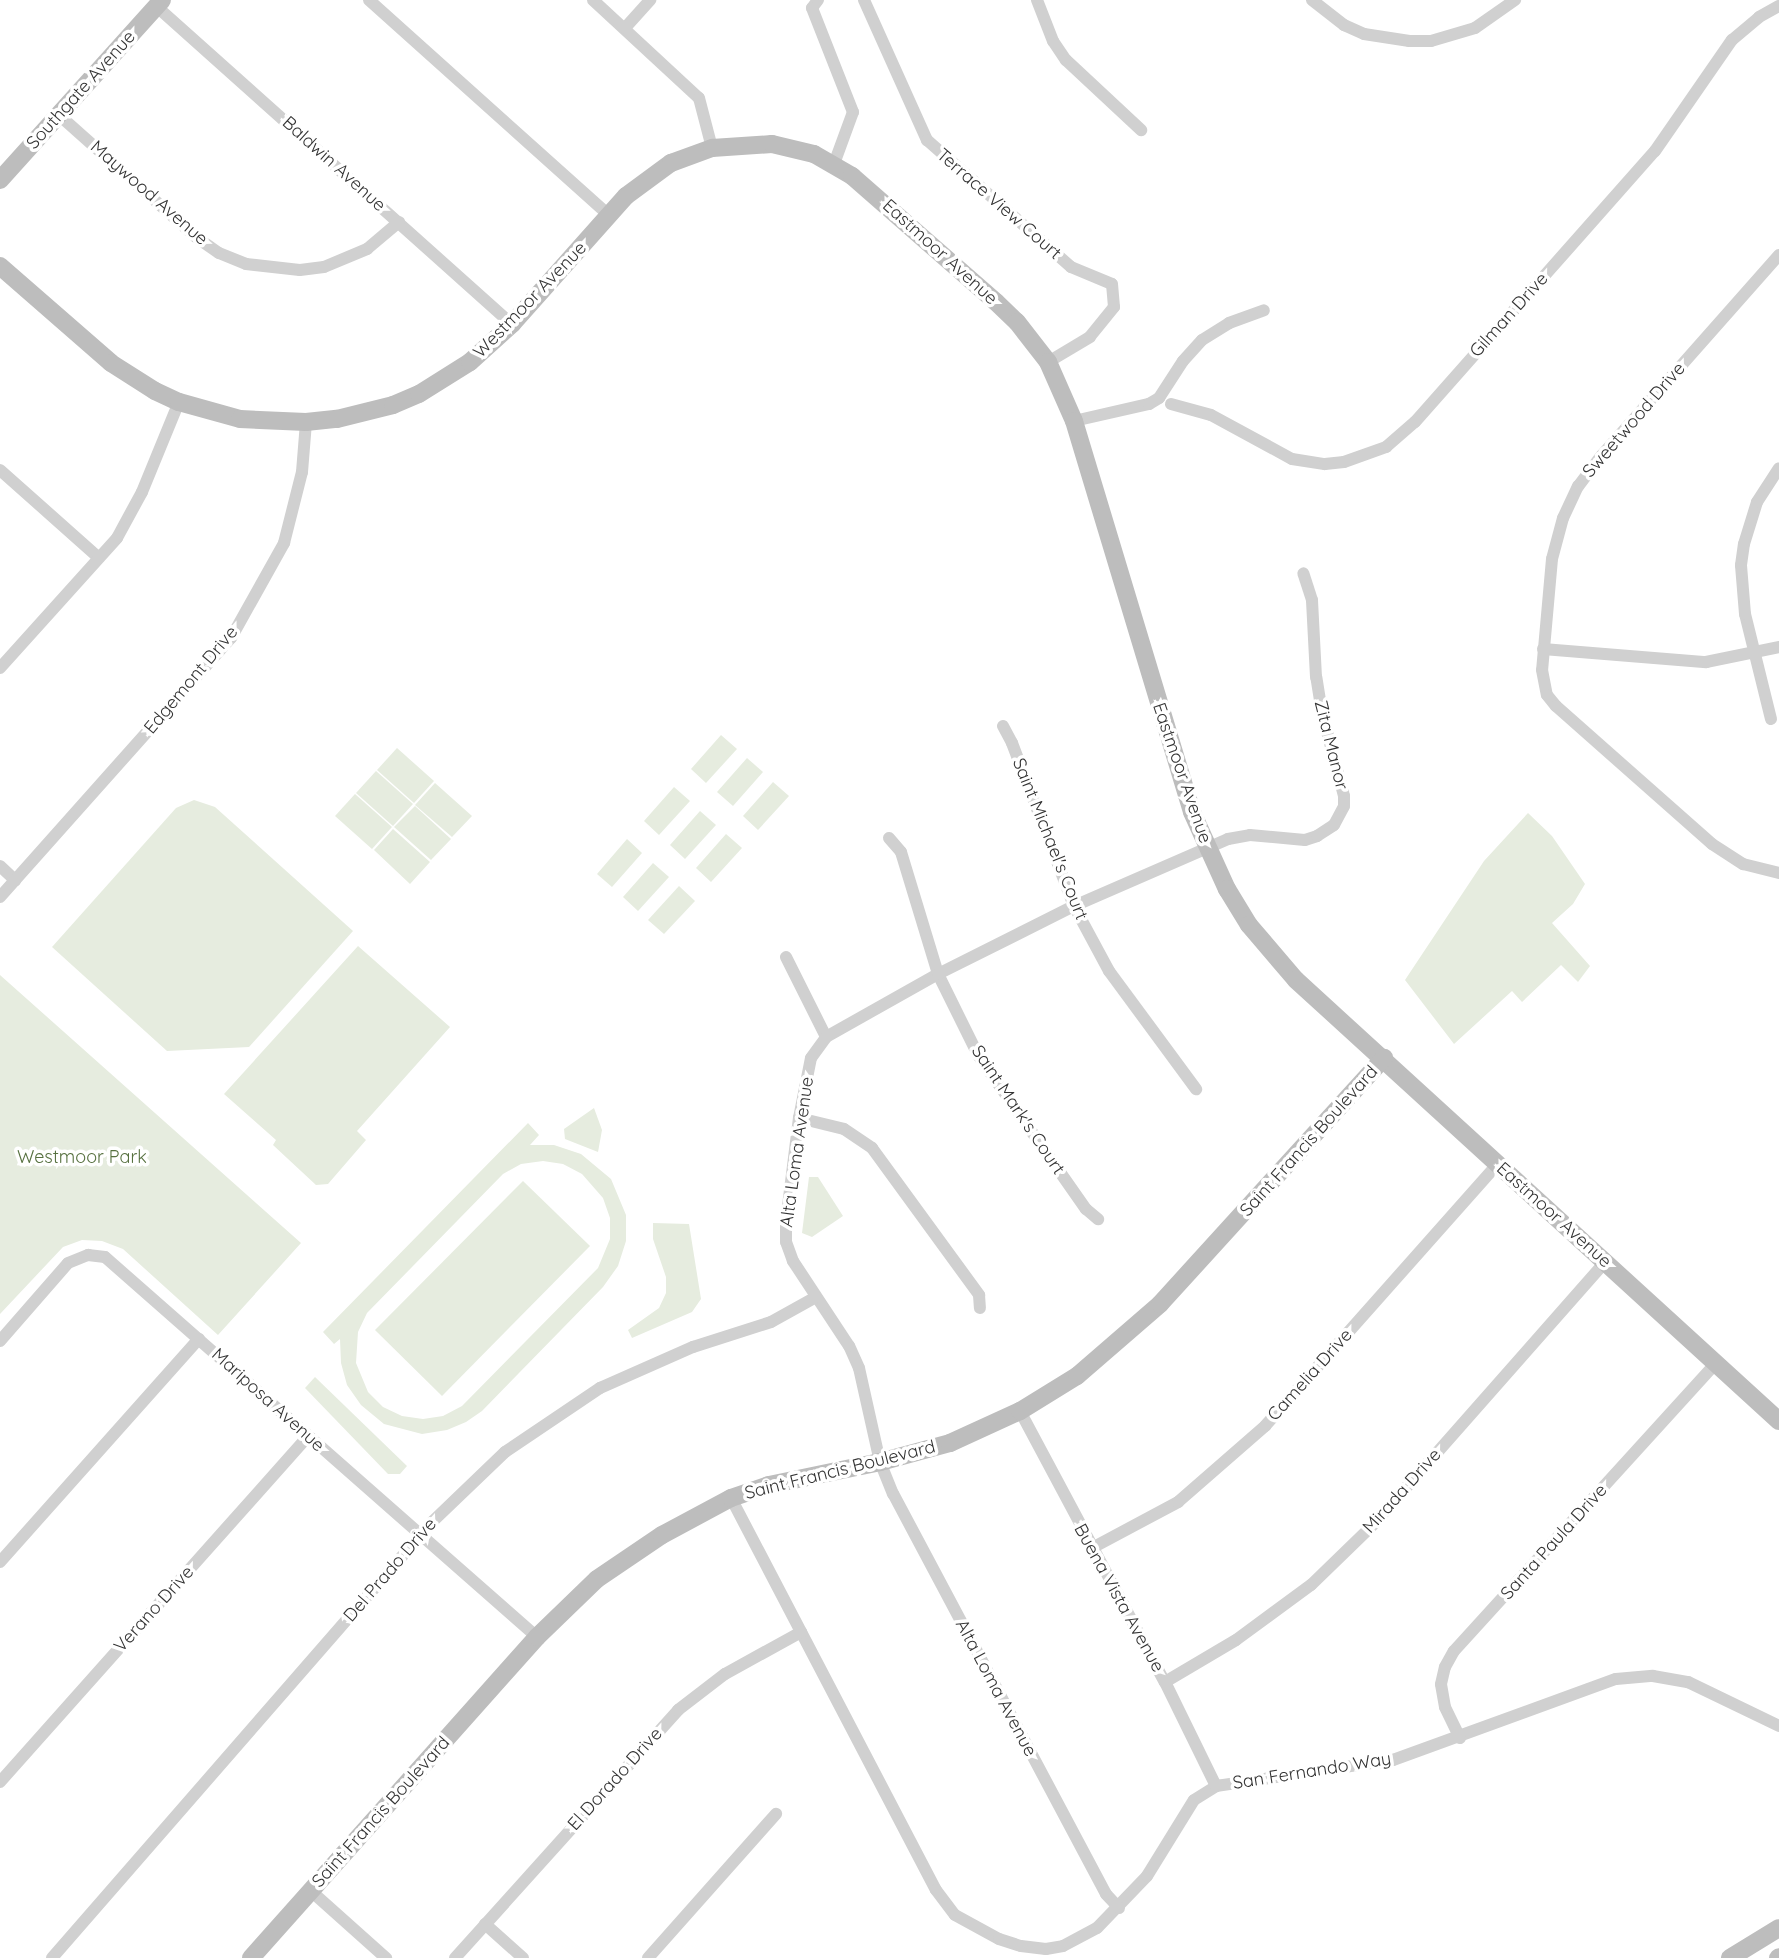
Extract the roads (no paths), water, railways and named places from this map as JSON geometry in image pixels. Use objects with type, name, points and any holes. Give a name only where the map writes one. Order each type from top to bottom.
[{"type":"street","points":[[369,0],[609,215]]},
{"type":"street","points":[[593,0],[699,98],[712,148]]},
{"type":"street","points":[[625,28],[650,0]]},
{"type":"street","points":[[818,0],[812,8],[853,112],[834,164]]},
{"type":"street","name":"Terrace View Court","points":[[864,0],[927,140],[1071,267],[1112,284],[1114,307],[1090,337],[1048,362]]},
{"type":"street","points":[[1037,0],[1053,41],[1066,60],[1141,130]]},
{"type":"street","points":[[1312,0],[1344,25],[1364,34],[1420,41],[1454,36],[1475,28],[1515,0]]},
{"type":"street","name":"Southgate Avenue","points":[[0,180],[159,3]]},
{"type":"street","name":"Baldwin Avenue","points":[[159,3],[512,324]]},
{"type":"street","name":"Gilman Drive","points":[[1165,401],[1211,415],[1292,459],[1325,464],[1344,462],[1386,447],[1415,422],[1661,144],[1732,40],[1759,17],[1779,6]]},
{"type":"street","name":"Maywood Avenue","points":[[59,115],[196,237],[219,253],[246,264],[286,270],[324,267],[368,249],[399,222]]},
{"type":"street","name":"Eastmoor Avenue","points":[[712,148],[772,144],[803,151],[834,164],[869,188],[1017,322],[1048,362],[1074,421],[1178,773],[1206,847],[1227,889],[1273,956],[1779,1421]]},
{"type":"street","name":"Westmoor Avenue","points":[[0,266],[111,363],[179,402],[240,419],[306,422],[366,413],[419,394],[470,362],[512,324],[609,215],[655,172],[712,148]]},
{"type":"street","name":"Sweetwood Drive","points":[[1779,255],[1601,456],[1578,486],[1557,537],[1542,683],[1556,706],[1719,850],[1743,864],[1779,873]]},
{"type":"street","points":[[1074,421],[1165,401],[1183,361],[1202,340],[1229,323],[1265,310]]},
{"type":"street","points":[[0,667],[117,538],[131,515],[179,402]]},
{"type":"street","name":"Edgemont Drive","points":[[0,897],[231,638],[284,543],[302,472],[306,422]]},
{"type":"street","points":[[1770,719],[1742,588],[1744,544],[1757,502],[1779,468]]},
{"type":"street","points":[[0,470],[99,558]]},
{"type":"street","name":"Zita Manor","points":[[1206,847],[1251,835],[1305,840],[1327,831],[1340,816],[1344,796],[1315,677],[1312,600],[1303,573]]},
{"type":"street","points":[[1544,649],[1683,662],[1729,660],[1779,647]]},
{"type":"street","name":"Saint Michael's Court","points":[[1003,726],[1013,743],[1074,906],[1109,971],[1196,1089]]},
{"type":"street","name":"Saint Mark's Court","points":[[889,838],[901,852],[938,974],[978,1055],[1086,1209],[1098,1219]]},
{"type":"street","name":"Alta Loma Avenue","points":[[1119,1908],[1106,1894],[893,1494],[880,1462],[859,1368],[849,1346],[793,1261],[786,1242],[786,1222],[799,1118],[810,1058],[826,1037],[938,974],[1074,906],[1206,847]]},
{"type":"street","points":[[0,866],[15,880]]},
{"type":"street","points":[[786,957],[826,1037]]},
{"type":"street","name":"Saint Francis Boulevard","points":[[251,1958],[537,1637],[573,1600],[626,1556],[731,1498],[809,1475],[880,1462],[950,1443],[1020,1411],[1077,1376],[1134,1330],[1384,1058]]},
{"type":"street","points":[[799,1118],[844,1129],[872,1148],[979,1295],[980,1308]]},
{"type":"street","name":"Camelia Drive","points":[[1092,1548],[1178,1502],[1265,1426],[1498,1164]]},
{"type":"street","name":"Mariposa Avenue","points":[[0,1341],[63,1268],[88,1255],[110,1260],[537,1637]]},
{"type":"street","name":"Mirada Drive","points":[[1165,1682],[1236,1640],[1311,1585],[1374,1523],[1605,1262]]},
{"type":"street","name":"Del Prado Drive","points":[[52,1958],[421,1535],[505,1452],[592,1393],[693,1347],[771,1322],[816,1297]]},
{"type":"street","points":[[0,1562],[199,1339]]},
{"type":"street","name":"Santa Paula Drive","points":[[1460,1738],[1445,1707],[1441,1684],[1445,1667],[1454,1651],[1716,1363]]},
{"type":"street","name":"Buena Vista Avenue","points":[[1020,1411],[1165,1682],[1216,1786]]},
{"type":"street","name":"Verano Drive","points":[[0,1782],[308,1436]]},
{"type":"street","name":"San Fernando Way","points":[[731,1498],[936,1890],[955,1915],[1009,1943],[1046,1949],[1080,1939],[1119,1908],[1147,1876],[1194,1800],[1216,1786],[1393,1760],[1460,1738],[1616,1679],[1653,1676],[1688,1682],[1779,1726]]},
{"type":"street","name":"El Dorado Drive","points":[[455,1958],[678,1710],[725,1674],[800,1632]]},
{"type":"street","points":[[648,1958],[776,1814]]},
{"type":"street","points":[[311,1891],[386,1958]]},
{"type":"street","points":[[485,1924],[523,1958]]},
{"type":"street","points":[[1730,1958],[1779,1928]]},
{"type":"park label","name":"Westmoor Park","points":[[82,1157]]}]
